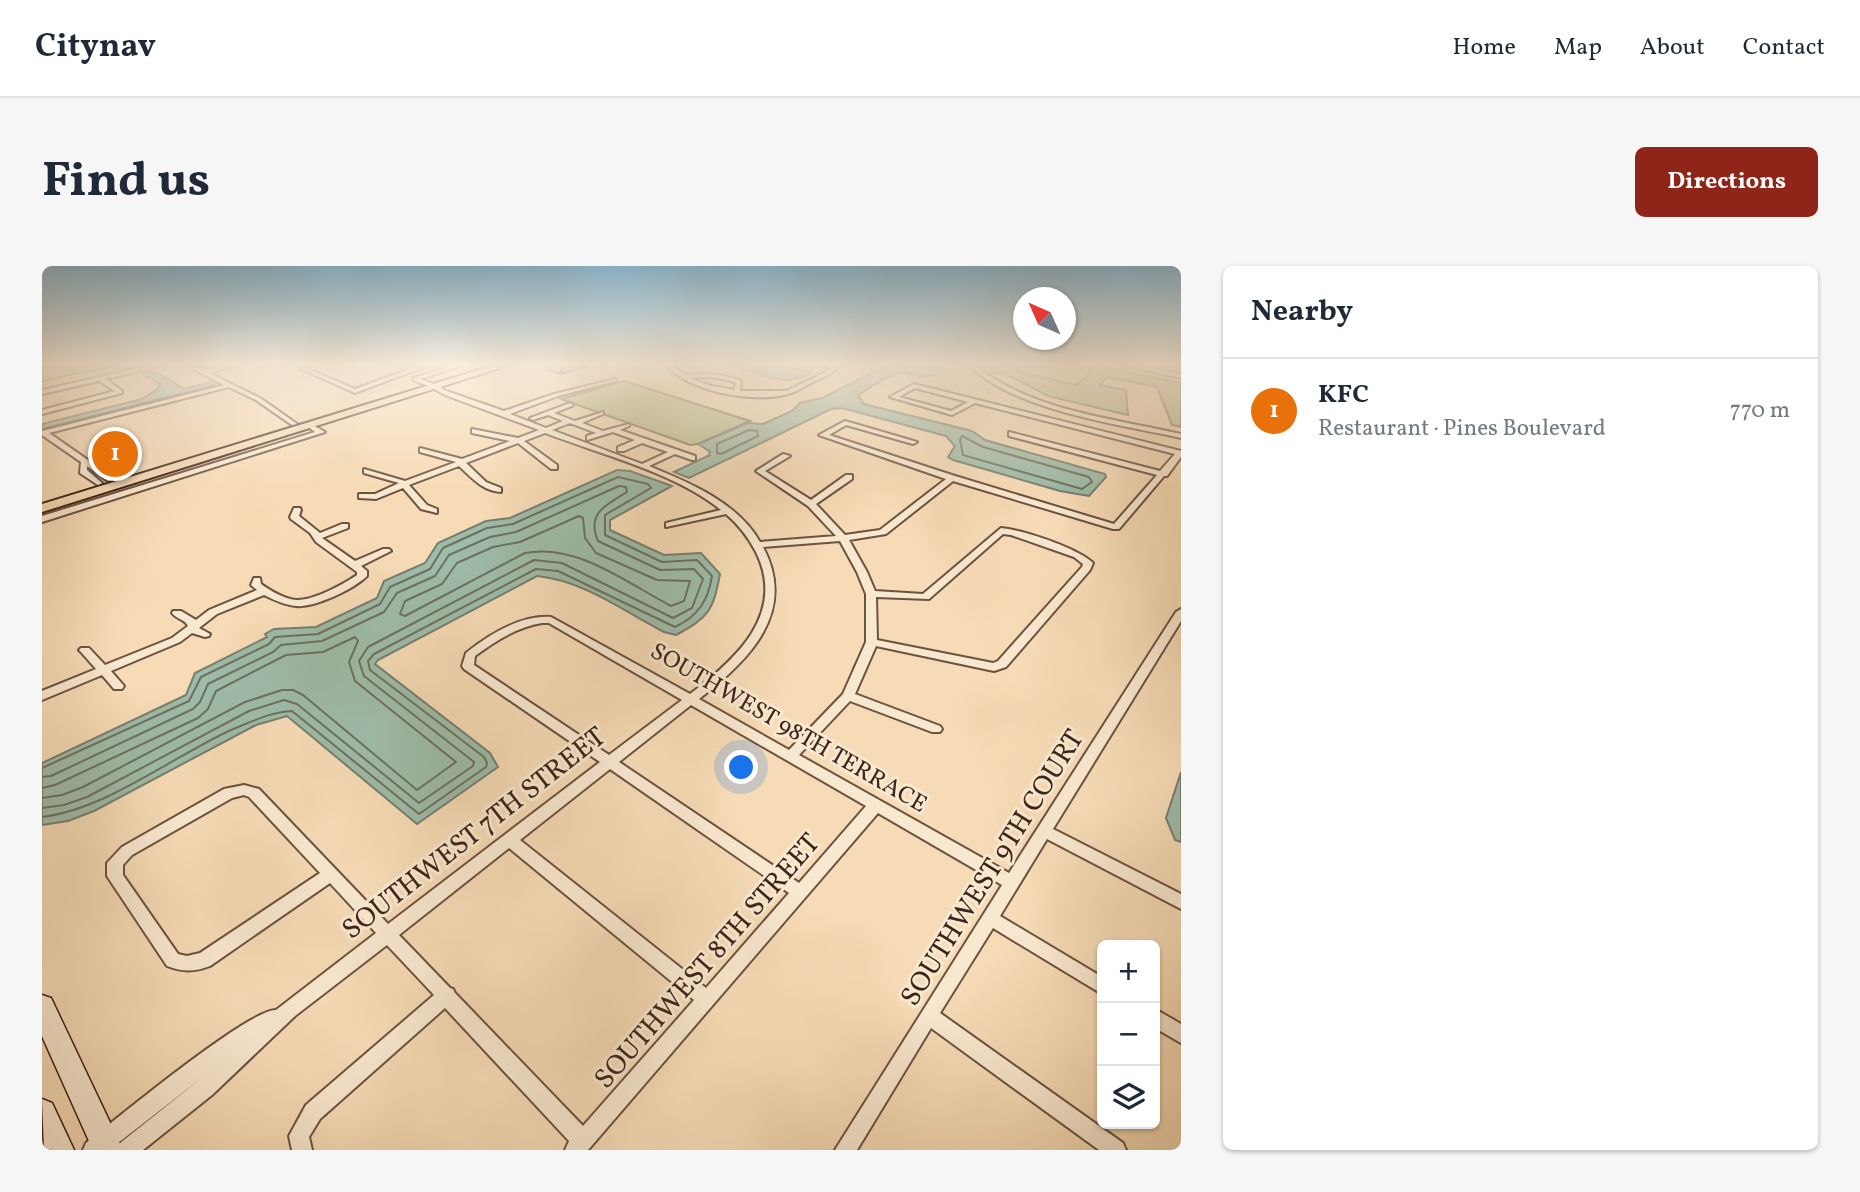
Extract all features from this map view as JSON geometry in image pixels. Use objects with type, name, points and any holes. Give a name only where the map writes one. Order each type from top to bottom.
[{"type":"highway","points":[[42,504],[194,461],[353,406]]},
{"type":"highway","points":[[111,486],[214,448],[354,406]]},
{"type":"main road","points":[[42,1007],[108,1148]]},
{"type":"main road","points":[[42,1113],[59,1150]]},
{"type":"street","points":[[42,412],[64,406]]},
{"type":"street","points":[[43,433],[147,406]]},
{"type":"street","points":[[42,519],[111,486],[321,432],[292,420],[271,406]]},
{"type":"street","name":"SOUTHWEST 7TH STREET","points":[[108,1148],[205,1088],[289,1010],[725,673],[745,654],[757,637],[769,605],[772,578],[759,545],[746,527],[728,511],[699,491],[482,406]]},
{"type":"street","points":[[503,414],[525,406]]},
{"type":"street","points":[[533,418],[567,406]]},
{"type":"street","points":[[927,406],[952,413],[964,406]]},
{"type":"street","points":[[823,435],[892,454],[952,478],[1116,527],[1180,453],[995,406]]},
{"type":"street","points":[[1060,406],[1181,436]]},
{"type":"street","points":[[548,413],[602,433]]},
{"type":"street","points":[[362,496],[376,497],[545,431],[601,413]]},
{"type":"street","points":[[1027,422],[1035,416]]},
{"type":"street","points":[[823,435],[845,423],[913,442],[905,446]]},
{"type":"street","points":[[590,438],[627,425]]},
{"type":"street","points":[[1019,428],[1012,434],[1164,474]]},
{"type":"street","points":[[614,430],[692,458]]},
{"type":"street","points":[[475,431],[520,442],[554,467]]},
{"type":"street","points":[[43,433],[111,486]]},
{"type":"street","points":[[621,449],[642,440]]},
{"type":"street","points":[[423,450],[462,462],[483,485],[498,490]]},
{"type":"street","points":[[642,467],[674,452]]},
{"type":"street","points":[[786,456],[760,471],[811,504],[843,538],[871,594],[872,642],[848,696],[792,755]]},
{"type":"street","points":[[84,463],[83,471],[111,486]]},
{"type":"street","points":[[367,471],[401,481],[424,507],[434,511]]},
{"type":"street","points":[[811,504],[849,477]]},
{"type":"street","points":[[759,545],[883,532],[952,478]]},
{"type":"street","points":[[257,580],[256,585],[264,592],[298,604],[361,578],[358,568],[294,517],[297,510]]},
{"type":"street","points":[[669,525],[728,511]]},
{"type":"street","points":[[317,537],[345,526]]},
{"type":"street","points":[[871,594],[925,597],[1001,531],[1012,532],[1077,555],[1085,560],[1087,568],[1002,664],[995,667],[872,642]]},
{"type":"street","points":[[358,568],[386,551]]},
{"type":"street","points":[[42,696],[200,631],[213,612],[264,592]]},
{"type":"street","name":"SOUTHWEST 9TH COURT","points":[[845,1150],[1011,881],[1175,634],[1181,612]]},
{"type":"street","points":[[177,613],[191,621],[200,631]]},
{"type":"street","points":[[541,618],[529,621],[476,650],[467,659],[468,666],[800,892]]},
{"type":"street","name":"SOUTHWEST 98TH TERRACE","points":[[541,618],[691,698],[1011,881]]},
{"type":"street","points":[[85,650],[118,686]]},
{"type":"street","points":[[848,696],[936,729]]},
{"type":"street","points":[[331,874],[204,960],[187,964],[173,960],[115,876],[115,863],[127,851],[229,793],[244,790],[254,793],[447,995],[579,1145]]},
{"type":"street","name":"SOUTHWEST 8TH STREET","points":[[579,1145],[876,805]]},
{"type":"street","points":[[1044,831],[1181,902]]},
{"type":"street","points":[[510,840],[705,999]]},
{"type":"street","points":[[990,918],[1097,983]]},
{"type":"street","points":[[300,1143],[313,1112],[447,995]]},
{"type":"street","points":[[929,1016],[1116,1150]]},
{"type":"street","points":[[1160,1021],[1181,1034]]},
{"type":"green space","points":[[581,406],[704,406],[750,421],[690,445]]},
{"type":"green space","points":[[1091,406],[1127,406],[1128,415]]},
{"type":"green space","points":[[1165,406],[1181,406],[1181,427],[1172,425]]},
{"type":"water","points":[[113,406],[131,406],[42,429],[42,424]]},
{"type":"water","points":[[797,406],[873,406],[972,431],[985,440],[1105,474],[1106,477],[1089,496],[1060,491],[953,460],[948,457],[955,446],[946,436],[842,408],[831,409],[689,478],[674,472],[710,455],[709,451],[698,444],[748,423],[763,424]]},
{"type":"water","points":[[617,470],[630,471],[672,486],[610,520],[610,530],[664,555],[701,553],[720,574],[712,605],[703,618],[676,635],[664,632],[587,590],[537,576],[378,660],[375,664],[490,753],[498,767],[417,824],[287,716],[256,725],[94,811],[68,821],[42,825],[42,763],[186,695],[195,673],[267,637],[265,634],[274,629],[316,627],[377,598],[384,581],[425,563],[438,543],[486,521],[510,518]]},
{"type":"water","points":[[1181,772],[1181,842],[1175,840],[1166,818]]},
{"type":"place","name":"KFC","points":[[115,454]]}]
